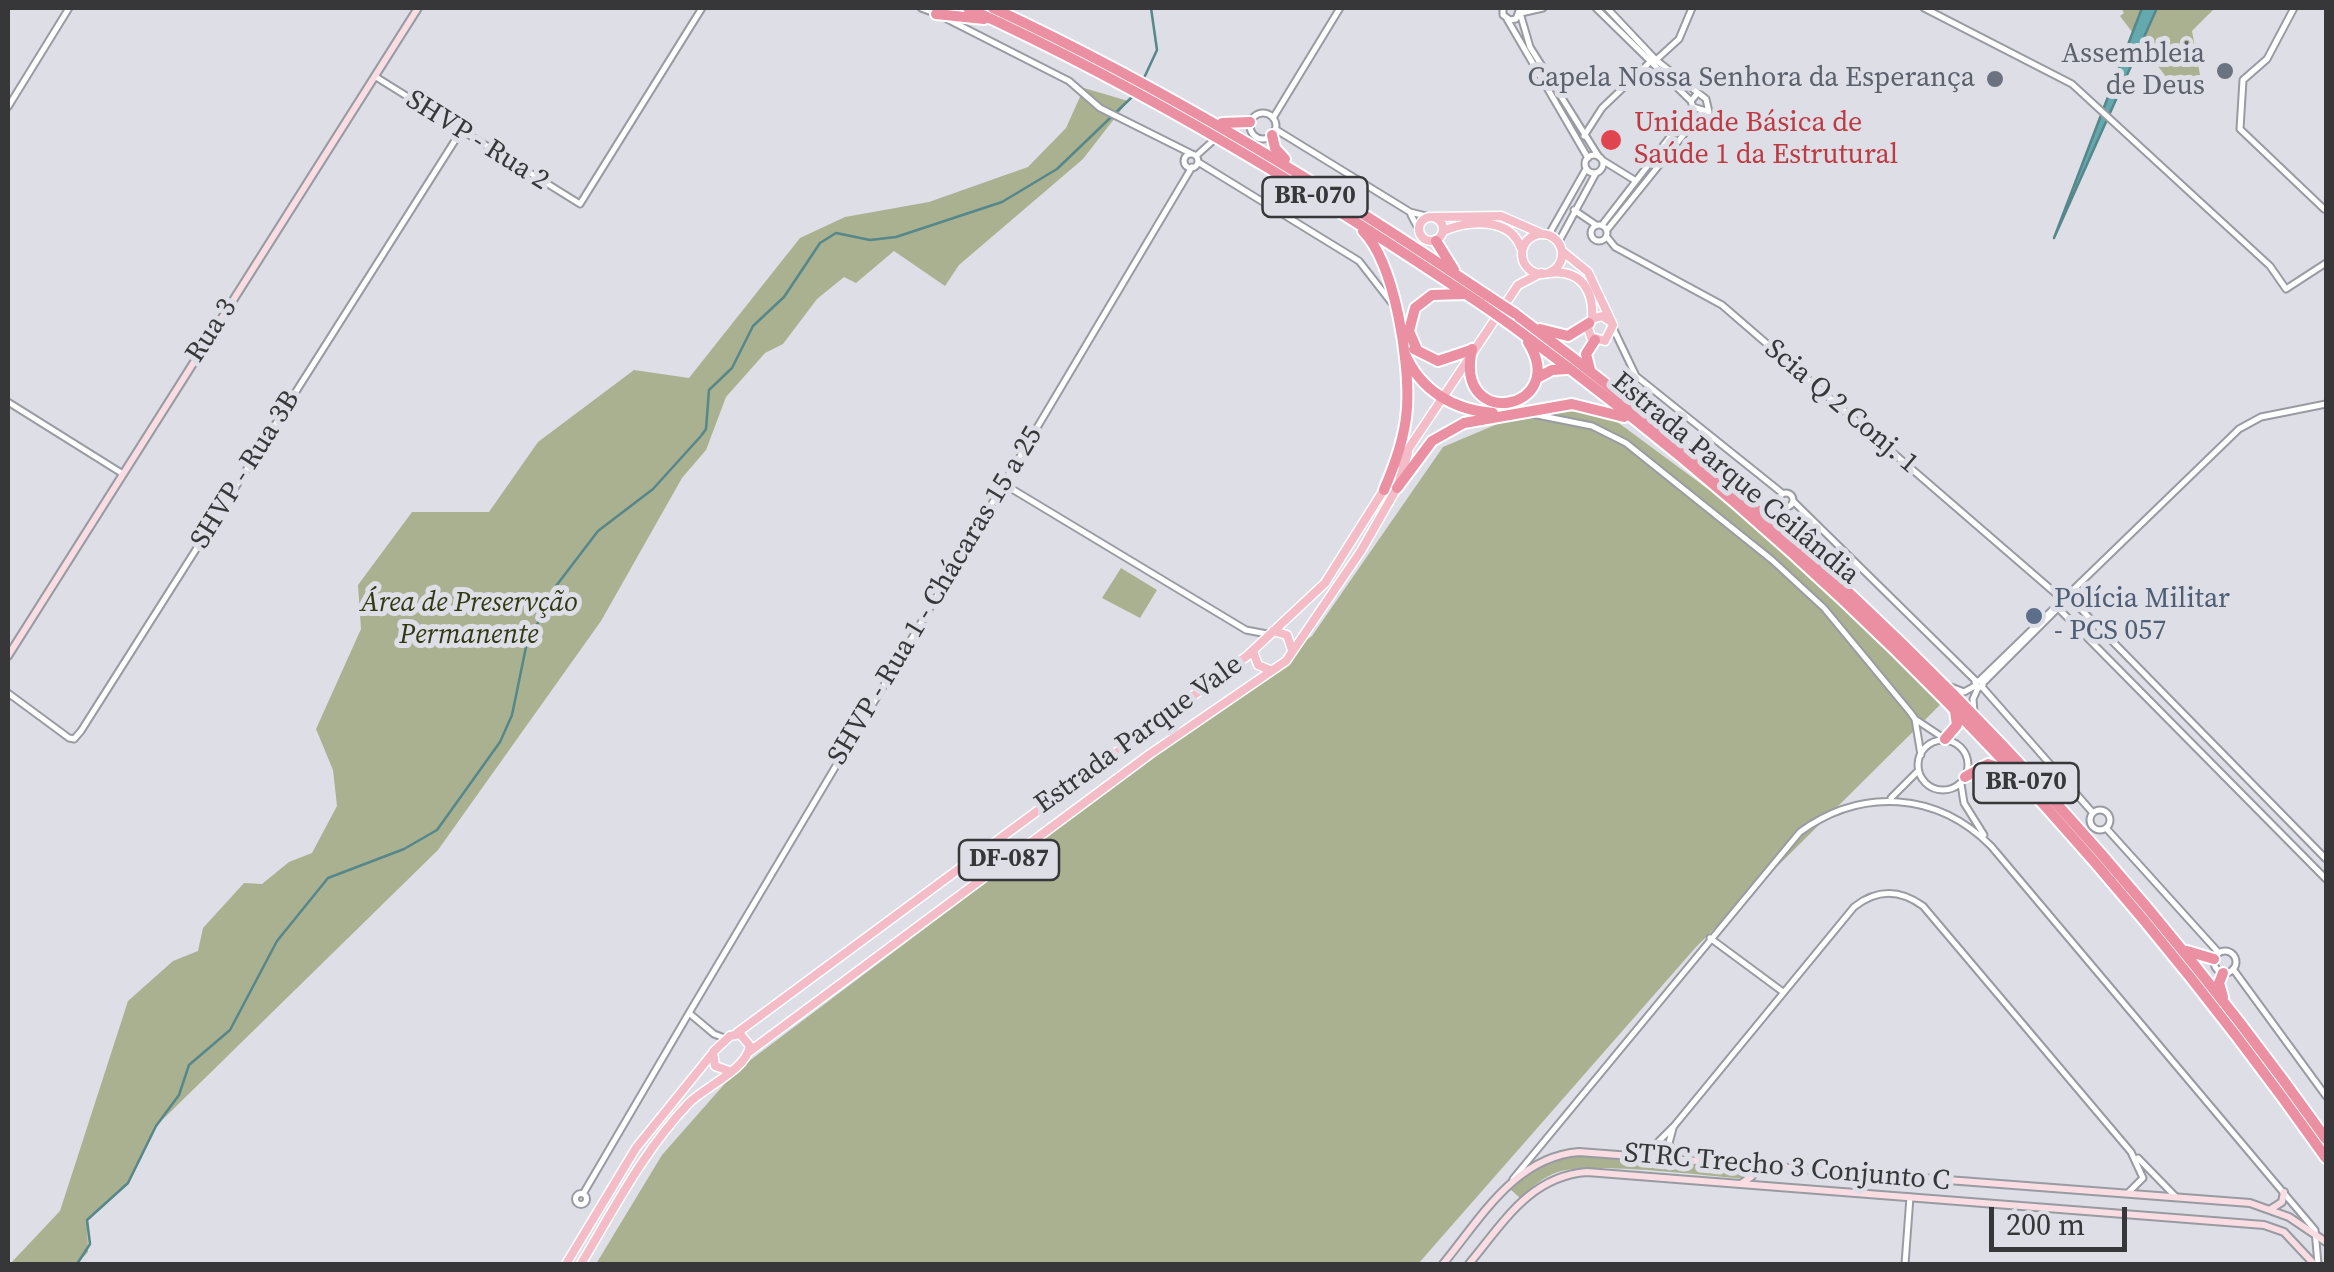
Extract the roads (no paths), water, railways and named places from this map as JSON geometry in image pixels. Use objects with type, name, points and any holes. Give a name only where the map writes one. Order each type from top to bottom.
[{"type":"highway","name":"Estrada Parque Ceilândia","points":[[968,8],[1126,81]]},
{"type":"highway","name":"Estrada Parque Ceilândia","points":[[993,8],[1143,90],[1205,117],[1310,179],[1457,275],[1486,301],[1590,371],[1776,522],[1974,712],[2098,846],[2225,1002],[2326,1139]]},
{"type":"highway","points":[[936,14],[998,22]]},
{"type":"highway","name":"Estrada Parque Ceilândia","points":[[1143,90],[1467,294],[1486,301]]},
{"type":"highway","points":[[1205,117],[1232,125],[1250,122]]},
{"type":"highway","points":[[1274,132],[1282,156],[1310,179]]},
{"type":"highway","points":[[1348,216],[1382,258],[1400,342],[1406,411],[1384,490]]},
{"type":"highway","points":[[1436,241],[1457,275]]},
{"type":"highway","points":[[1416,350],[1409,331],[1415,308],[1440,293],[1467,294]]},
{"type":"highway","points":[[1524,328],[1560,336],[1578,332],[1590,321]]},
{"type":"highway","points":[[1524,328],[1536,356],[1537,378]]},
{"type":"highway","name":"Estrada Parque Ceilândia","points":[[1524,328],[1568,369],[1761,523],[1953,705],[2090,852],[2247,1046],[2326,1158]]},
{"type":"highway","points":[[1590,371],[1586,354],[1600,340]]},
{"type":"highway","points":[[1400,342],[1438,361],[1472,350],[1472,383],[1489,402],[1519,401],[1537,378],[1552,370],[1568,369]]},
{"type":"highway","points":[[1400,342],[1417,375],[1440,397],[1480,412],[1524,413]]},
{"type":"highway","points":[[1397,488],[1420,452],[1448,430],[1479,419],[1587,404],[1641,424]]},
{"type":"highway","points":[[1945,739],[1957,725],[1953,705]]},
{"type":"highway","points":[[1963,780],[1988,764],[2020,777]]},
{"type":"highway","points":[[2060,805],[2082,819],[2092,815]]},
{"type":"highway","points":[[2098,846],[2102,829]]},
{"type":"highway","points":[[2181,948],[2216,956]]},
{"type":"highway","points":[[2225,1002],[2219,983],[2228,971]]},
{"type":"main road","name":"Rua 3","points":[[8,656],[418,8]]},
{"type":"main road","points":[[1502,216],[1544,235],[1588,272],[1612,323],[1600,340],[1588,333],[1593,306],[1584,282],[1570,273],[1530,269],[1517,236],[1500,225],[1444,231],[1436,241],[1424,240],[1419,230],[1432,217],[1502,216]]},
{"type":"main road","points":[[1432,217],[1444,231]]},
{"type":"main road","points":[[1522,252],[1530,236],[1544,235]]},
{"type":"main road","points":[[1545,273],[1560,264],[1560,247]]},
{"type":"main road","name":"DF-087","points":[[1253,650],[1325,582],[1412,439],[1518,285],[1522,252]]},
{"type":"main road","name":"DF-087","points":[[1518,285],[1545,273]]},
{"type":"main road","points":[[1590,321],[1602,316],[1612,323]]},
{"type":"main road","name":"DF-087","points":[[1270,670],[1286,661],[1350,568],[1397,488],[1412,439]]},
{"type":"main road","points":[[1270,633],[1287,635],[1292,650]]},
{"type":"main road","points":[[1253,650],[1258,666],[1270,670]]},
{"type":"main road","name":"Estrada Parque Vale","points":[[737,1033],[1253,650]]},
{"type":"main road","name":"Estrada Parque Vale","points":[[750,1052],[1270,670]]},
{"type":"main road","points":[[737,1033],[746,1039],[750,1052]]},
{"type":"main road","name":"DF-087","points":[[566,1264],[656,1120],[713,1052],[737,1033]]},
{"type":"main road","points":[[713,1052],[715,1066],[729,1071]]},
{"type":"main road","name":"DF-087","points":[[581,1264],[662,1134],[692,1101],[750,1052]]},
{"type":"main road","name":"STRC Trecho 3 Conjunto C","points":[[1444,1264],[1502,1192],[1529,1166],[1561,1153],[1634,1155],[2215,1201],[2271,1209],[2315,1230]]},
{"type":"main road","points":[[1740,1184],[1752,1176],[1748,1165]]},
{"type":"main road","points":[[1765,1186],[1770,1170],[1804,1168]]},
{"type":"main road","name":"STRC Trecho 3 Conjunto C","points":[[1470,1264],[1538,1186],[1564,1174],[1740,1184],[2272,1227],[2298,1243],[2316,1264]]},
{"type":"main road","points":[[2046,1208],[2054,1200],[2051,1188]]},
{"type":"main road","points":[[1502,1192],[1512,1198],[1515,1210]]},
{"type":"main road","points":[[2071,1210],[2066,1202],[2074,1192],[2123,1194]]},
{"type":"main road","points":[[2271,1209],[2282,1202],[2284,1192]]},
{"type":"main road","points":[[2211,1220],[2220,1212],[2215,1201]]},
{"type":"main road","points":[[2315,1230],[2326,1242]]},
{"type":"street","points":[[8,107],[70,8]]},
{"type":"street","name":"SHVP - Rua 2","points":[[374,76],[580,204],[702,8]]},
{"type":"street","points":[[921,8],[1069,81],[1100,108],[1195,157],[1359,261],[1384,288],[1396,314]]},
{"type":"street","points":[[1274,132],[1273,118],[1340,8]]},
{"type":"street","points":[[1520,11],[1543,8]]},
{"type":"street","points":[[1596,8],[1694,101],[1701,113]]},
{"type":"street","points":[[1606,8],[1653,61]]},
{"type":"street","points":[[1584,136],[1602,108],[1679,39],[1692,8]]},
{"type":"street","points":[[1924,8],[2072,84],[2270,266],[2286,289],[2326,263]]},
{"type":"street","points":[[2294,8],[2278,43],[2243,80],[2240,129],[2324,209]]},
{"type":"street","points":[[1502,12],[1516,19],[1520,11]]},
{"type":"street","points":[[1520,11],[1530,47],[1584,136],[1600,158],[1636,182]]},
{"type":"street","points":[[1502,12],[1588,158],[1586,169],[1544,235]]},
{"type":"street","points":[[1601,229],[1701,113],[1709,112],[1710,105],[1694,101]]},
{"type":"street","points":[[1601,229],[1694,101]]},
{"type":"street","points":[[1273,118],[1262,112],[1250,122],[1256,137],[1274,132],[1410,212],[1432,217]]},
{"type":"street","name":"SHVP - Rua 3B","points":[[8,693],[69,738],[74,739],[81,732],[460,131]]},
{"type":"street","points":[[1187,165],[1216,138]]},
{"type":"street","points":[[1176,150],[1187,165]]},
{"type":"street","points":[[1187,165],[1195,157]]},
{"type":"street","points":[[1588,158],[1600,158]]},
{"type":"street","points":[[1560,247],[1572,212],[1602,168],[1600,158]]},
{"type":"street","name":"SHVP - Rua 1 - Chácaras 15 a 25","points":[[597,1210],[584,1198],[689,1012],[1184,181],[1187,165]]},
{"type":"street","points":[[1586,169],[1596,174]]},
{"type":"street","points":[[1410,212],[1419,230]]},
{"type":"street","name":"Scia Q 2 Conj. 1","points":[[1572,212],[1601,229],[1615,247],[1722,305],[2066,597],[2326,859]]},
{"type":"street","points":[[1612,323],[1620,350],[1651,391],[1799,511],[1979,684],[2092,815],[2092,824],[2102,829],[2216,956],[2215,968],[2228,971],[2326,1096]]},
{"type":"street","points":[[1600,340],[1620,350]]},
{"type":"street","points":[[8,402],[122,474]]},
{"type":"street","points":[[1948,686],[1964,692],[1979,684],[2248,423],[2326,404]]},
{"type":"street","points":[[1524,413],[1592,426],[1626,444],[1772,560],[1824,608],[1916,719],[1964,752],[1967,809],[1991,846],[2315,1230],[2316,1264]]},
{"type":"street","points":[[1002,483],[1246,630],[1270,633]]},
{"type":"street","points":[[1780,497],[1790,504]]},
{"type":"street","points":[[2058,608],[2326,880]]},
{"type":"street","points":[[1246,630],[1253,650]]},
{"type":"street","points":[[1974,712],[1972,699],[1979,684]]},
{"type":"street","points":[[2144,697],[2156,685]]},
{"type":"street","points":[[2157,709],[2163,700],[2170,699]]},
{"type":"street","points":[[1889,800],[1905,788],[1918,768],[1916,719]]},
{"type":"street","points":[[1920,755],[1928,745],[1945,739]]},
{"type":"street","points":[[1918,768],[1933,788],[1946,790],[1963,780]]},
{"type":"street","points":[[1502,1192],[1800,832],[1850,806],[1914,801],[1954,817],[1991,846]]},
{"type":"street","points":[[2092,815],[2102,810],[2108,814],[2102,829]]},
{"type":"street","points":[[2272,824],[2282,821],[2283,814]]},
{"type":"street","points":[[2290,844],[2290,835],[2301,832]]},
{"type":"street","points":[[1634,1155],[1649,1150],[1674,1126],[1854,907],[1880,892],[1896,892],[1923,906],[2131,1152],[2178,1199]]},
{"type":"street","points":[[1710,938],[1783,992]]},
{"type":"street","points":[[2216,956],[2233,955],[2228,971]]},
{"type":"street","points":[[689,1012],[707,1029],[727,1038]]},
{"type":"street","points":[[707,1029],[713,1052]]},
{"type":"street","points":[[1674,1126],[1669,1144],[1676,1159]]},
{"type":"street","points":[[2123,1194],[2136,1191],[2143,1178],[2131,1152]]},
{"type":"street","points":[[1905,1264],[1910,1198]]},
{"type":"water","points":[[2142,8],[2157,8],[2054,238]]},
{"type":"waterway","points":[[1144,78],[1157,50],[1151,8]]},
{"type":"waterway","points":[[77,1264],[90,1244],[87,1220],[128,1183],[156,1126],[179,1095],[189,1065],[230,1030],[277,941],[328,878],[404,849],[437,830],[500,742],[512,715],[526,647],[556,586],[598,531],[653,489],[701,436],[706,429],[709,390],[732,368],[753,326],[784,297],[820,243],[836,233],[870,240],[896,237],[1002,202],[1057,169],[1132,97]]},
{"type":"place","name":"Assembleia de Deus","points":[[2225,71]]},
{"type":"place","name":"Capela Nossa Senhora da Esperança","points":[[1995,79]]},
{"type":"place","name":"Unidade Básica de Saúde 1 da Estrutural","points":[[1611,140]]},
{"type":"place","name":"Polícia Militar - PCS 057","points":[[2034,616]]},
{"type":"park label","name":"Área de Preservção Permanente","points":[[469,620]]}]
